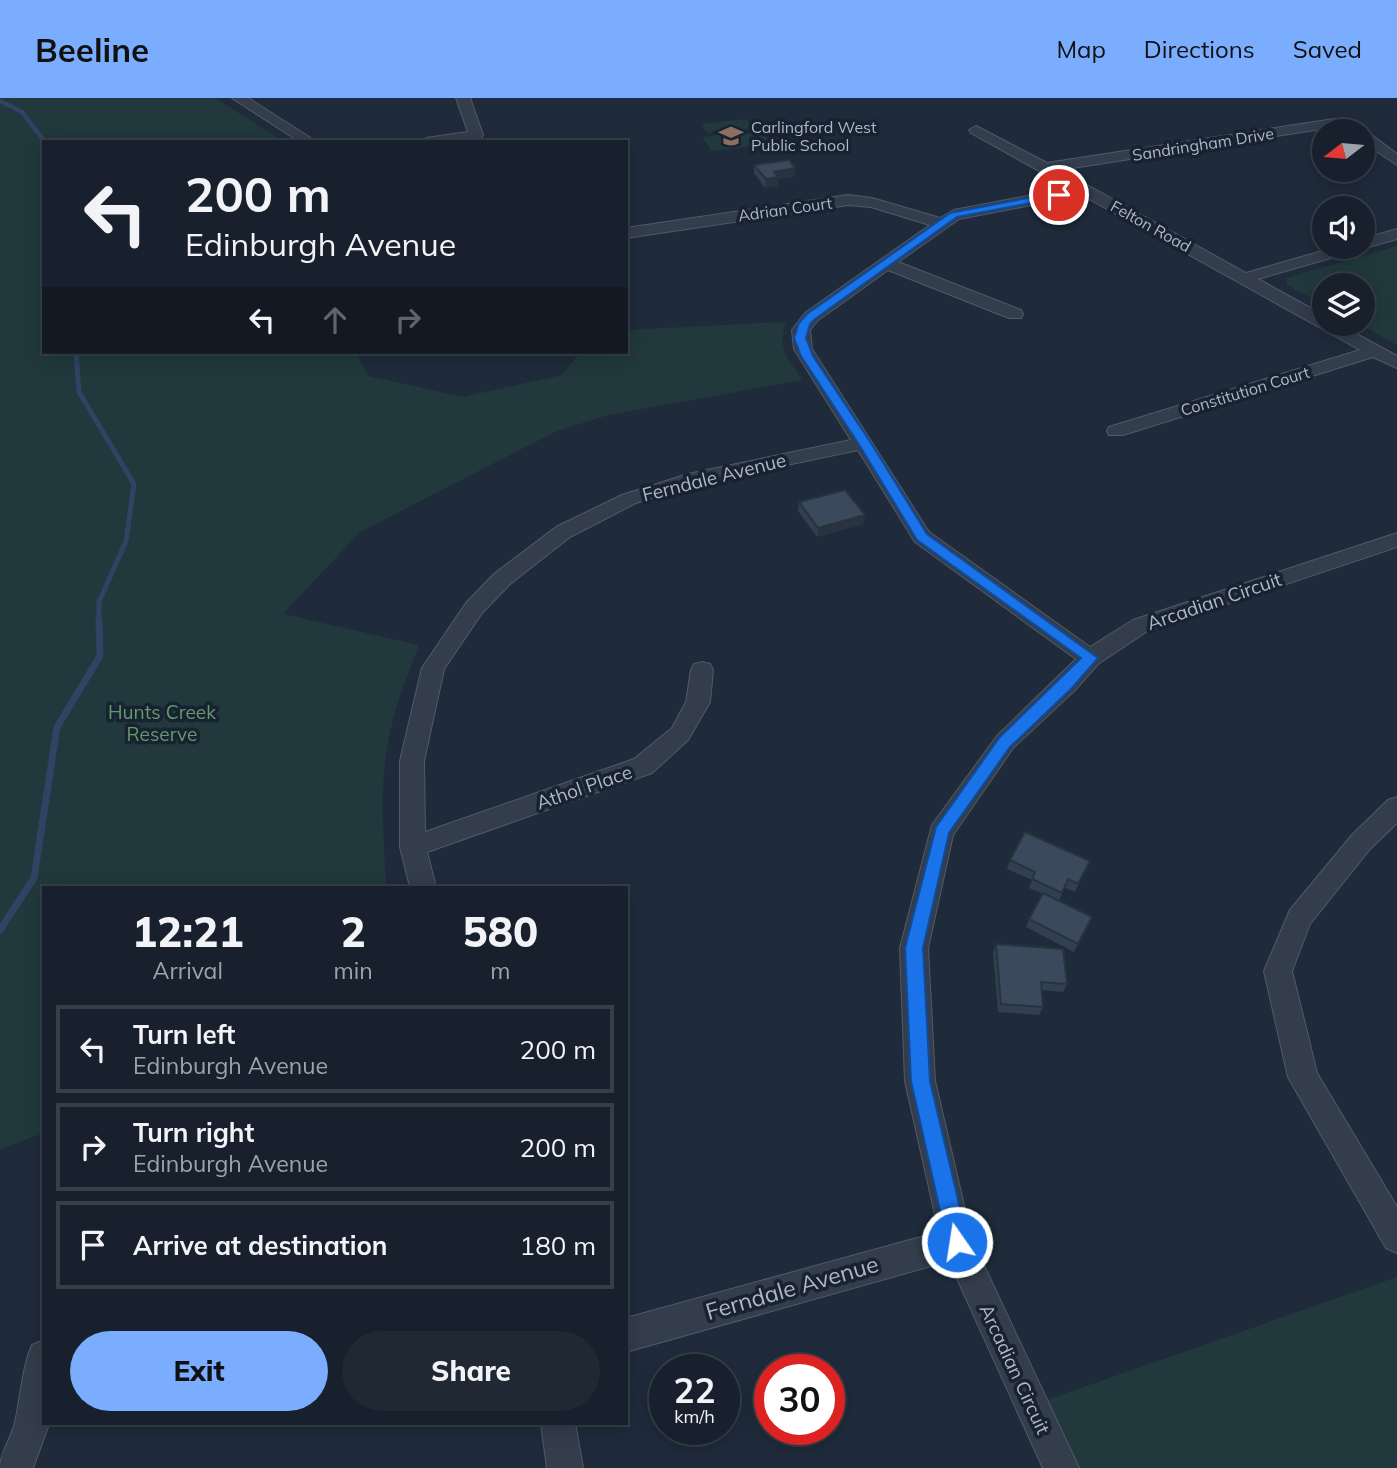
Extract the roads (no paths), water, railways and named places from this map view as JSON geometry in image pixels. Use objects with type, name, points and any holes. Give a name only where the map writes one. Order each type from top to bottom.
[{"type":"street","points":[[239,98],[307,140]]},
{"type":"street","points":[[440,140],[476,135],[463,98]]},
{"type":"street","name":"Sandringham Drive","points":[[1046,167],[1312,127]]},
{"type":"street","name":"Felton Road","points":[[976,130],[1312,315]]},
{"type":"street","points":[[1376,145],[1397,160]]},
{"type":"street","points":[[1086,190],[954,215],[811,317],[805,323],[800,338],[807,356],[865,443],[922,537],[1090,658]]},
{"type":"street","name":"Adrian Court","points":[[628,233],[848,200],[872,203],[942,222]]},
{"type":"street","points":[[1375,240],[1397,234]]},
{"type":"street","points":[[1245,278],[1312,259]]},
{"type":"street","points":[[886,263],[1015,313]]},
{"type":"street","name":"Felton Road","points":[[1348,336],[1397,363]]},
{"type":"street","name":"Constitution Court","points":[[1116,431],[1374,351]]},
{"type":"street","name":"Ferndale Avenue","points":[[423,886],[413,847],[412,761],[433,668],[474,608],[502,579],[563,532],[629,499],[688,480],[865,443]]},
{"type":"street","name":"Arcadian Circuit","points":[[1061,1468],[957,1242],[920,1081],[914,948],[941,832],[1005,743],[1067,684],[1090,658],[1141,625],[1397,540]]},
{"type":"street","name":"Athol Place","points":[[413,847],[643,766],[680,734],[698,702],[702,670]]},
{"type":"street","points":[[1397,807],[1361,842],[1299,918],[1278,971],[1303,1077],[1397,1237]]},
{"type":"street","name":"Ferndale Avenue","points":[[628,1334],[957,1242]]},
{"type":"street","points":[[15,1468],[31,1427],[42,1368]]},
{"type":"street","points":[[558,1425],[565,1468]]},
{"type":"waterway","points":[[0,101],[22,112],[43,140]]},
{"type":"waterway","points":[[76,354],[79,392],[134,484],[126,541],[99,602],[99,620]]},
{"type":"waterway","points":[[0,930],[34,878],[57,727],[100,656],[99,620]]},
{"type":"place","name":"Carlingford West Public School","points":[[731,136]]},
{"type":"park label","name":"Hunts Creek Reserve","points":[[162,723]]}]
